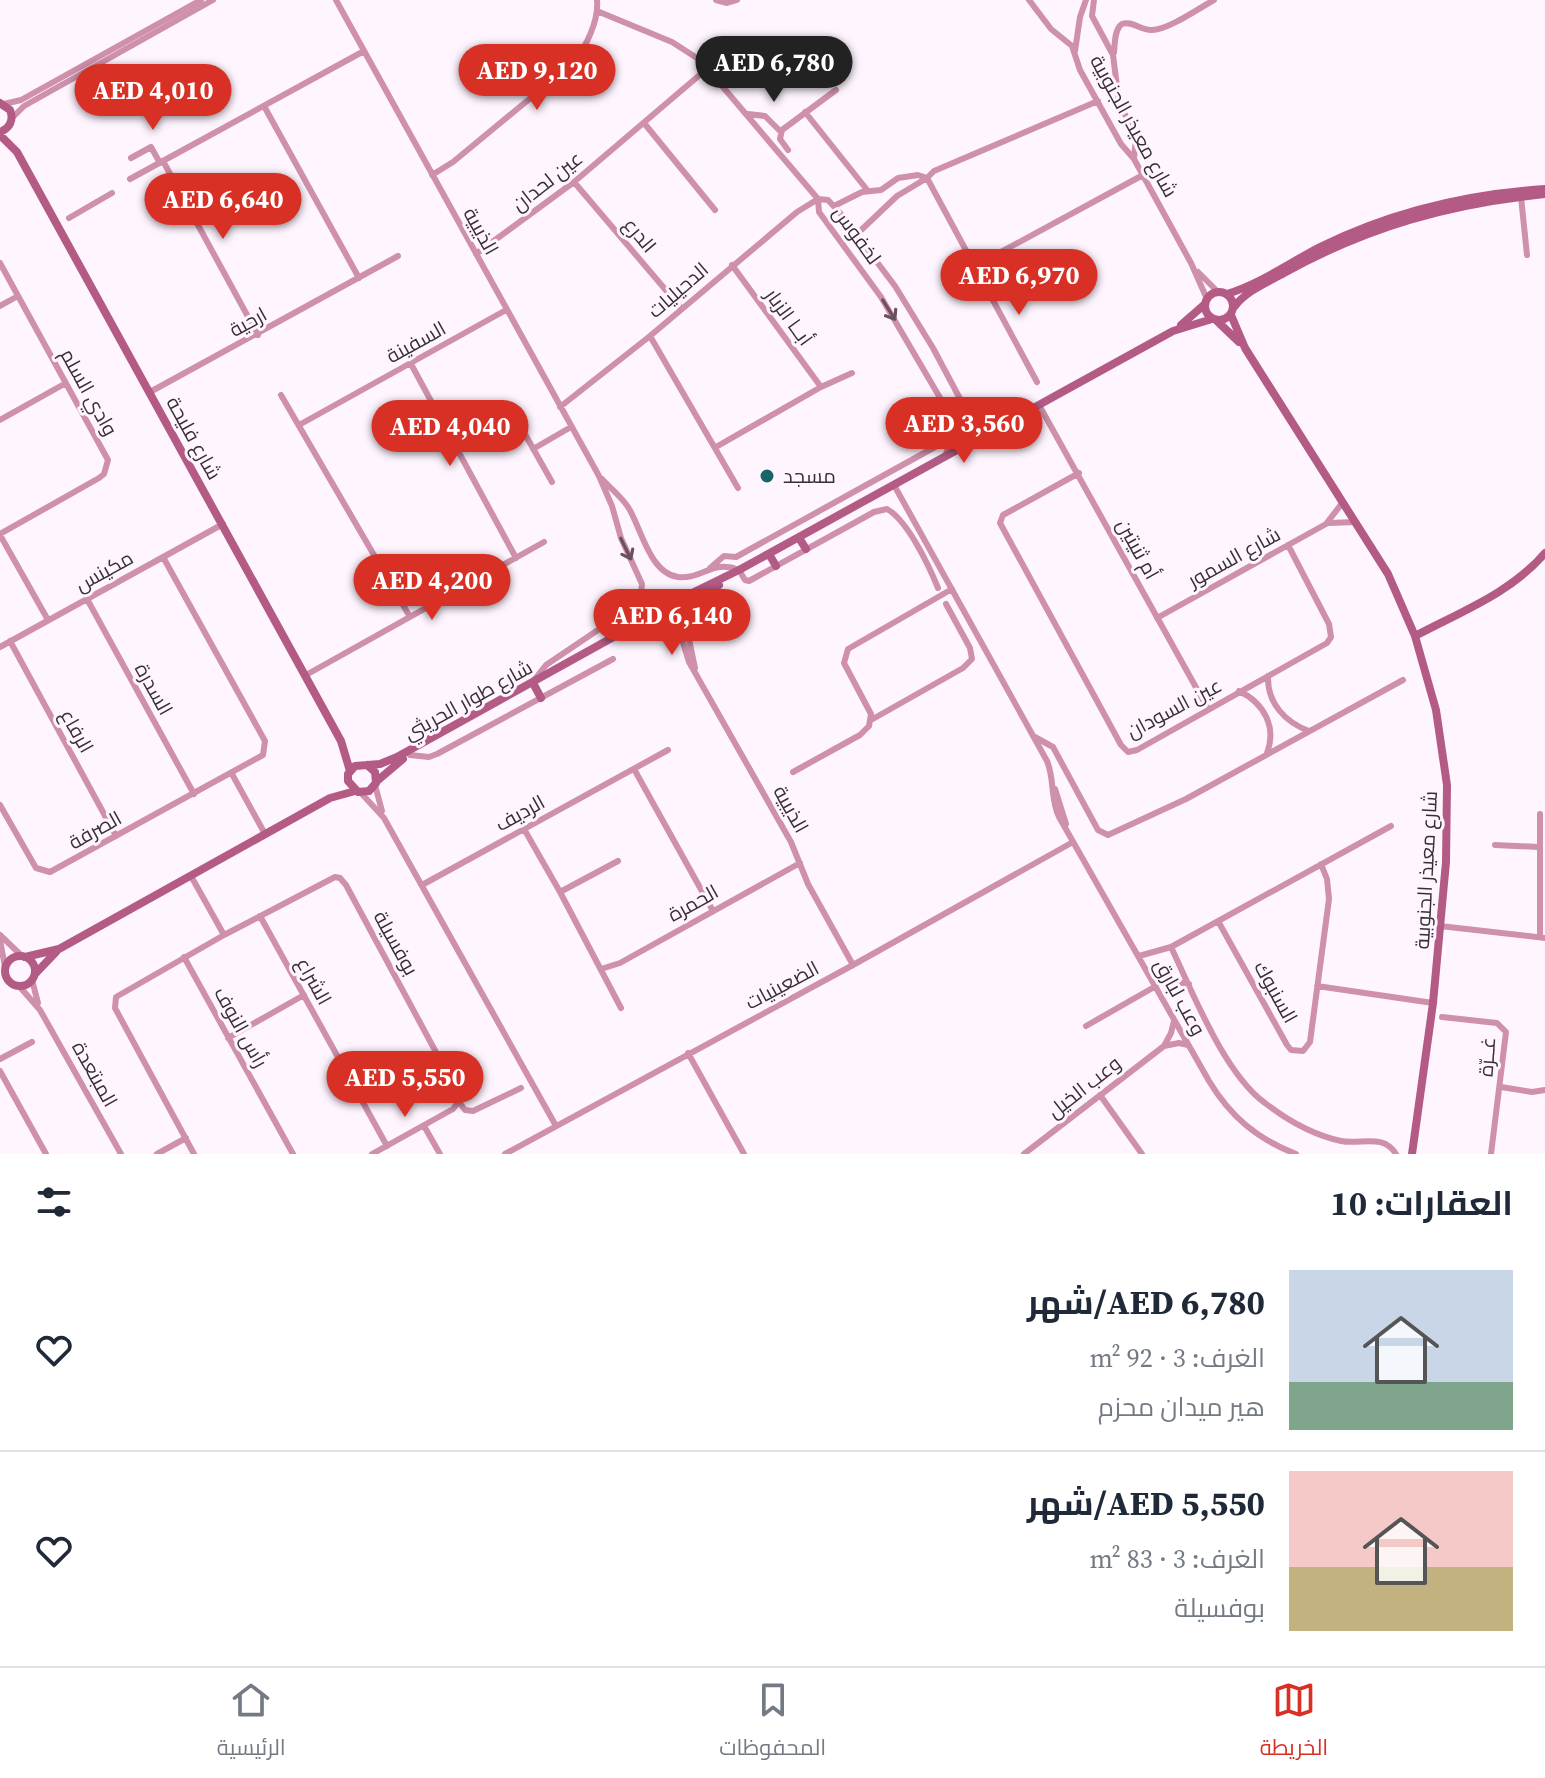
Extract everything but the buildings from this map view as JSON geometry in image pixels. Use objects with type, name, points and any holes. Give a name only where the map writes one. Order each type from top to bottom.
[{"type":"street","points":[[1,104],[21,100],[201,0]]},
{"type":"street","points":[[0,133],[24,106],[213,0]]},
{"type":"street","name":"الذيبية","points":[[336,0],[599,476],[612,506],[618,532],[640,579],[641,594],[636,603],[542,669],[534,685]]},
{"type":"street","points":[[432,175],[453,162],[573,63],[585,45],[597,11],[597,0]]},
{"type":"street","points":[[716,0],[727,3],[737,0]]},
{"type":"street","name":"شارع معيذر الجنوبية","points":[[1029,0],[1037,13],[1075,52],[1080,70],[1124,149],[1134,159],[1191,263],[1206,302]]},
{"type":"street","points":[[1075,52],[1086,0]]},
{"type":"street","points":[[1094,0],[1091,9],[1095,23],[1113,55]]},
{"type":"street","points":[[1134,159],[1136,137],[1119,102],[1113,55],[1117,31],[1128,23],[1148,30],[1159,29],[1214,0]]},
{"type":"street","name":"لخفوس","points":[[597,11],[682,47],[709,67],[818,199],[819,212],[873,285],[953,420],[954,433],[944,458]]},
{"type":"street","points":[[130,179],[364,51]]},
{"type":"street","name":"عين لحدان","points":[[476,254],[574,182],[709,67]]},
{"type":"street","points":[[773,145],[805,112],[836,90]]},
{"type":"street","points":[[857,234],[897,196],[934,171],[1098,101]]},
{"type":"street","name":"شارع فليحة","points":[[1,104],[10,110],[17,152]]},
{"type":"street","points":[[264,106],[359,278]]},
{"type":"street","points":[[805,112],[868,191]]},
{"type":"street","points":[[748,114],[765,116],[788,150]]},
{"type":"street","points":[[644,123],[715,210]]},
{"type":"street","name":"شارع فليحة","points":[[0,133],[17,152],[306,675],[341,741],[349,774]]},
{"type":"street","points":[[131,158],[151,147],[258,335]]},
{"type":"street","points":[[975,266],[1143,175]]},
{"type":"street","points":[[834,206],[868,191],[881,190],[898,178],[927,178]]},
{"type":"street","points":[[927,178],[1037,382]]},
{"type":"street","name":"الدرع","points":[[574,182],[681,308]]},
{"type":"street","points":[[1173,331],[1214,320],[1223,321],[1247,294],[1295,267],[1370,232],[1444,209],[1545,192]]},
{"type":"street","points":[[739,570],[699,596],[679,621],[667,623],[658,614],[658,602],[664,596],[692,593],[799,538],[1173,331],[1206,302],[1222,293],[1247,286],[1343,236],[1392,217],[1468,198],[1545,192]]},
{"type":"street","points":[[69,218],[112,193]]},
{"type":"street","points":[[1521,197],[1527,255]]},
{"type":"street","name":"لخفوس","points":[[818,199],[828,200],[834,206],[915,316],[964,408],[998,428]]},
{"type":"street","name":"الدحيليات","points":[[560,407],[797,212],[818,199]]},
{"type":"street","name":"ارحية","points":[[150,392],[398,256]]},
{"type":"street","name":"وادي السلم","points":[[0,263],[106,453],[108,467],[99,478],[0,534],[48,620]]},
{"type":"street","name":"شارع معيذر الجنوبية","points":[[1191,263],[1222,293]]},
{"type":"street","name":"أبــا الزبار","points":[[732,265],[821,387]]},
{"type":"street","points":[[1222,293],[1232,300],[1232,311]]},
{"type":"street","points":[[0,306],[18,296]]},
{"type":"street","points":[[1206,302],[1206,312],[1214,320]]},
{"type":"street","name":"السفينة","points":[[299,425],[506,310]]},
{"type":"street","name":"شارع معيذر الجنوبية","points":[[1232,311],[1245,348],[1388,574],[1415,636],[1436,710],[1447,785],[1446,862],[1433,1003],[1412,1154]]},
{"type":"street","name":"شارع معيذر الجنوبية","points":[[1214,320],[1245,348]]},
{"type":"street","points":[[650,336],[738,488]]},
{"type":"street","points":[[411,364],[516,558]]},
{"type":"street","points":[[716,447],[821,387],[852,373]]},
{"type":"street","points":[[0,420],[66,383]]},
{"type":"street","points":[[281,395],[410,617]]},
{"type":"street","name":"أم ثنيتين","points":[[1039,405],[1208,709]]},
{"type":"street","points":[[517,420],[552,482]]},
{"type":"street","points":[[533,449],[571,427]]},
{"type":"street","points":[[710,568],[724,556],[736,557],[935,447]]},
{"type":"street","name":"عين السودان","points":[[1079,473],[1003,515],[1000,523],[1123,749],[1132,752],[1327,643],[1331,637],[1329,624],[1288,545]]},
{"type":"street","name":"الذيبية","points":[[599,476],[623,500],[665,572],[685,577],[722,566],[739,570],[749,581],[776,566]]},
{"type":"street","name":"وعب لبارق","points":[[894,485],[1050,767],[1053,785],[1073,842],[1220,1099],[1232,1114],[1262,1139],[1296,1154]]},
{"type":"street","points":[[612,506],[623,500]]},
{"type":"street","name":"شارع السمور","points":[[1157,618],[1326,524],[1343,502]]},
{"type":"street","points":[[769,554],[776,566],[874,512],[887,509],[899,519],[938,588]]},
{"type":"street","name":"شارع السمور","points":[[1326,524],[1356,522]]},
{"type":"street","name":"مكينس","points":[[0,647],[223,524]]},
{"type":"street","points":[[799,538],[806,549]]},
{"type":"street","points":[[306,675],[544,542]]},
{"type":"street","points":[[1415,636],[1513,583],[1545,553]]},
{"type":"street","name":"الصرفة","points":[[0,805],[32,862],[42,872],[56,870],[263,755],[265,741],[163,557]]},
{"type":"street","points":[[793,772],[860,735],[869,726],[868,708],[844,663],[848,649],[952,589]]},
{"type":"street","points":[[676,595],[685,603],[685,613]]},
{"type":"street","name":"السدرة","points":[[87,599],[194,794]]},
{"type":"street","name":"شارع طوار الحريثي","points":[[376,783],[389,769],[410,755],[637,624],[658,602]]},
{"type":"street","points":[[871,720],[963,668],[972,659],[970,648],[946,604]]},
{"type":"street","name":"الذيبية","points":[[685,613],[696,671]]},
{"type":"street","name":"الذيبية","points":[[667,623],[681,636],[689,662],[791,842],[808,884],[853,965]]},
{"type":"street","name":"شارع طوار الحريثي","points":[[365,764],[397,757],[640,629],[667,623]]},
{"type":"street","name":"الرفاع","points":[[10,641],[116,836]]},
{"type":"street","points":[[410,755],[437,754],[613,659]]},
{"type":"street","points":[[1268,676],[1268,689],[1276,707],[1291,722],[1309,731]]},
{"type":"street","points":[[1033,736],[1053,747],[1098,830],[1108,835],[1186,799],[1403,680]]},
{"type":"street","points":[[534,685],[541,698]]},
{"type":"street","points":[[1239,691],[1254,700],[1265,713],[1271,737],[1266,755]]},
{"type":"street","points":[[1265,713],[1276,707]]},
{"type":"street","name":"شارع فليحة","points":[[341,741],[365,764]]},
{"type":"street","name":"الرديف","points":[[422,885],[668,750]]},
{"type":"street","points":[[330,798],[355,766],[365,764],[375,772],[384,818]]},
{"type":"street","points":[[634,769],[713,911]]},
{"type":"street","points":[[232,774],[265,834]]},
{"type":"street","points":[[349,774],[349,785],[384,818],[556,1126]]},
{"type":"street","points":[[3,970],[12,959],[59,949],[330,798],[369,791],[376,783]]},
{"type":"street","points":[[1440,926],[1542,938],[1540,814]]},
{"type":"street","points":[[1139,956],[1171,947],[1391,826]]},
{"type":"street","points":[[524,829],[621,1008]]},
{"type":"street","name":"الضعينيات","points":[[505,1154],[1073,842]]},
{"type":"street","points":[[1495,845],[1539,847]]},
{"type":"street","points":[[560,892],[618,861]]},
{"type":"street","name":"الحمرة","points":[[601,969],[620,963],[800,863]]},
{"type":"street","name":"السنبوك","points":[[1218,921],[1291,1050],[1303,1051],[1310,1042],[1329,892],[1321,864]]},
{"type":"street","points":[[191,876],[224,935]]},
{"type":"street","name":"بوفسيلة","points":[[194,1154],[117,1014],[114,1003],[122,992],[330,879],[340,878],[344,881],[457,1090],[459,1102]]},
{"type":"street","name":"الشراع","points":[[260,916],[387,1146]]},
{"type":"street","points":[[0,938],[33,964],[33,977]]},
{"type":"street","points":[[0,938],[3,970],[6,978],[16,985]]},
{"type":"street","points":[[1171,947],[1237,1074],[1258,1099],[1287,1119],[1322,1135],[1345,1142],[1382,1141],[1392,1147],[1396,1154]]},
{"type":"street","points":[[0,986],[16,985],[33,977],[59,949]]},
{"type":"street","name":"رأس النوف","points":[[184,957],[293,1154]]},
{"type":"street","name":"المبتعدة","points":[[33,977],[40,1010]]},
{"type":"street","points":[[1151,978],[1189,984]]},
{"type":"street","name":"المبتعدة","points":[[16,985],[40,1010],[121,1154]]},
{"type":"street","points":[[1086,1026],[1156,986]]},
{"type":"street","name":"السنبوك","points":[[1317,986],[1433,1003]]},
{"type":"street","points":[[228,1038],[304,995]]},
{"type":"street","name":"غــرّة","points":[[1442,1017],[1497,1023],[1504,1027],[1507,1036],[1490,1153]]},
{"type":"street","points":[[1164,1046],[1174,1018]]},
{"type":"street","points":[[0,1059],[32,1042]]},
{"type":"street","points":[[1164,1046],[1174,1043],[1188,1045]]},
{"type":"street","name":"وعب الخيل","points":[[1024,1154],[1164,1046]]},
{"type":"street","points":[[688,1053],[744,1154]]},
{"type":"street","points":[[0,1071],[46,1154]]},
{"type":"street","points":[[1501,1087],[1532,1092],[1545,1090]]},
{"type":"street","points":[[372,1154],[453,1109],[459,1102],[465,1110],[473,1111],[521,1088]]},
{"type":"street","points":[[1100,1095],[1142,1154]]},
{"type":"street","points":[[424,1126],[440,1154]]},
{"type":"street","points":[[157,1154],[186,1138]]},
{"type":"place","name":"مسجد","points":[[767,476]]}]
